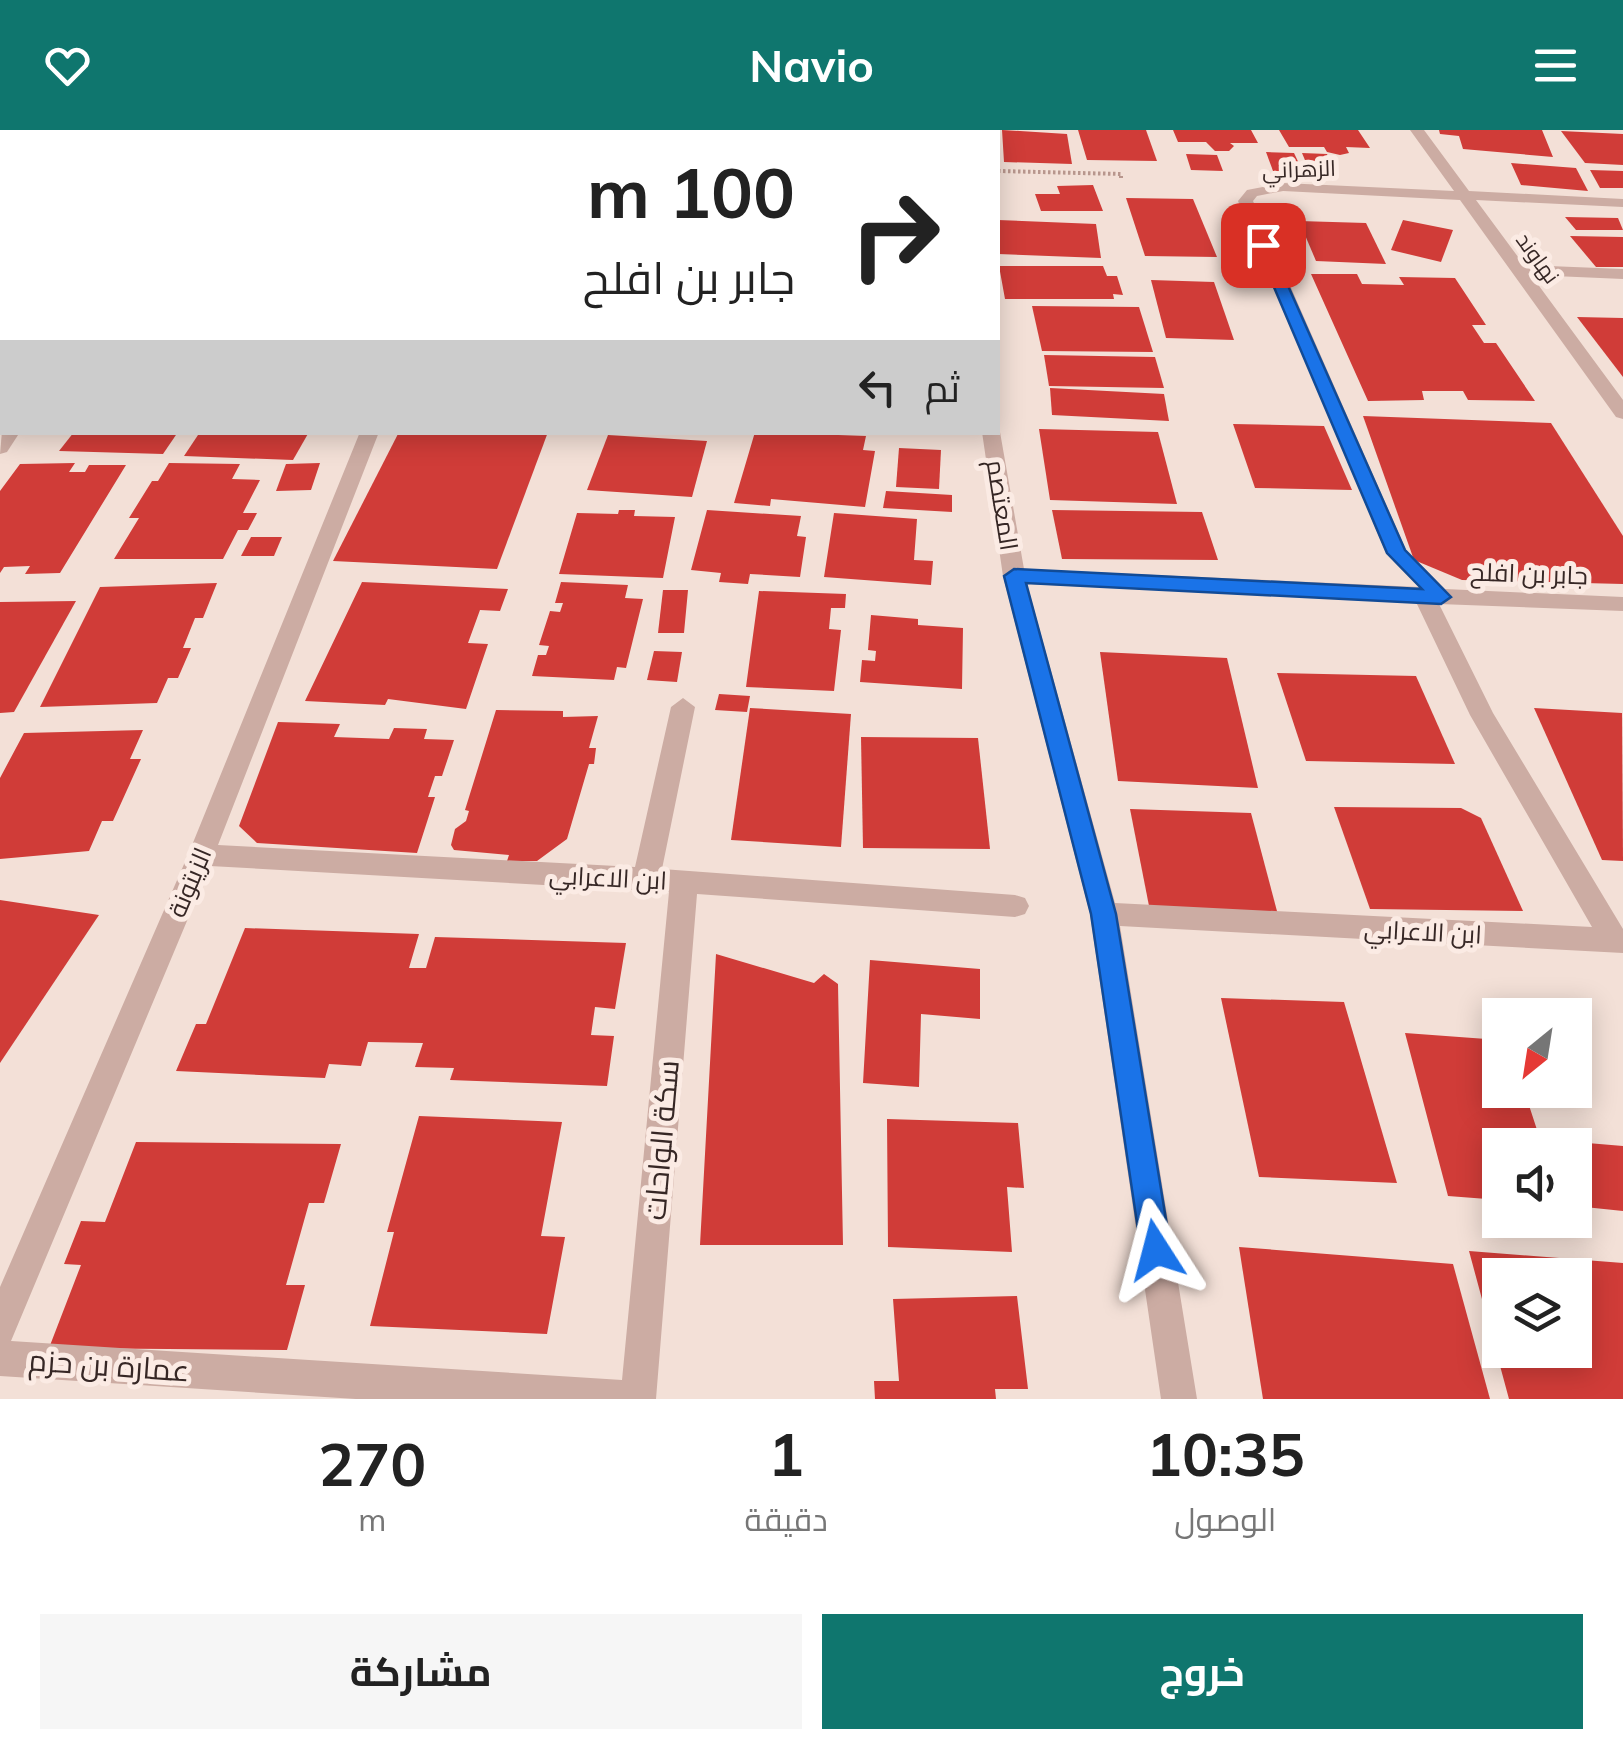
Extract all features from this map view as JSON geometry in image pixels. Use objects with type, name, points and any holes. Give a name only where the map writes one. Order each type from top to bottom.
[{"type":"street","name":"نهاوند","points":[[1417,130],[1623,413]]},
{"type":"street","name":"الزهراني","points":[[1432,597],[1397,553],[1245,201],[1252,193],[1283,188],[1623,202]]},
{"type":"street","points":[[1519,270],[1623,274]]},
{"type":"street","name":"الزيتونة","points":[[0,1328],[200,855],[369,435]]},
{"type":"street","name":"المعتصم","points":[[991,435],[1014,576],[1104,914],[1179,1399]]},
{"type":"street","name":"جابر بن افلح","points":[[1014,576],[1623,604]]},
{"type":"street","points":[[1432,597],[1482,715],[1619,941]]},
{"type":"street","points":[[646,879],[683,707]]},
{"type":"street","name":"ابن الاعرابي","points":[[200,855],[646,879],[1015,906]]},
{"type":"street","name":"سكة الواحات","points":[[637,1399],[684,882]]},
{"type":"street","name":"ابن الاعرابي","points":[[1104,914],[1619,941]]},
{"type":"street","name":"عمارة بن حزم","points":[[0,1358],[637,1399]]},
{"type":"path","points":[[1000,171],[1121,174],[1122,178]]},
{"type":"building","points":[[1002,130],[1067,134],[1072,164],[1004,162]]},
{"type":"building","points":[[1078,130],[1146,130],[1157,161],[1087,160]]},
{"type":"building","points":[[1173,130],[1251,130],[1258,143],[1230,143],[1234,146],[1229,151],[1215,151],[1206,142],[1178,142]]},
{"type":"building","points":[[1279,130],[1358,130],[1370,148],[1346,147],[1349,153],[1340,155],[1327,152],[1324,147],[1289,147]]},
{"type":"building","points":[[1439,130],[1542,130],[1553,157],[1463,149],[1459,136],[1440,134]]},
{"type":"building","points":[[1561,131],[1623,134],[1623,165],[1585,163]]},
{"type":"building","points":[[1266,152],[1294,153],[1303,172],[1273,171]]},
{"type":"building","points":[[1302,153],[1327,154],[1335,173],[1310,172]]},
{"type":"building","points":[[1186,154],[1217,155],[1223,171],[1191,170]]},
{"type":"building","points":[[1511,163],[1576,168],[1588,191],[1521,185]]},
{"type":"building","points":[[1590,170],[1623,171],[1623,188],[1600,188]]},
{"type":"building","points":[[1093,185],[1103,211],[1041,211],[1035,194],[1060,194],[1057,186]]},
{"type":"building","points":[[1126,198],[1193,199],[1217,257],[1145,256]]},
{"type":"building","points":[[1565,217],[1618,218],[1623,230],[1576,230]]},
{"type":"building","points":[[1000,220],[1096,224],[1101,258],[1000,254]]},
{"type":"building","points":[[1403,220],[1453,230],[1441,262],[1391,250]]},
{"type":"building","points":[[1299,221],[1366,223],[1386,264],[1316,261]]},
{"type":"building","points":[[1570,236],[1623,237],[1623,267],[1596,267]]},
{"type":"building","points":[[1000,266],[1103,266],[1107,276],[1117,276],[1123,295],[1113,294],[1114,299],[1005,299]]},
{"type":"building","points":[[1311,274],[1357,274],[1362,284],[1404,285],[1399,277],[1455,278],[1486,325],[1472,325],[1484,343],[1496,343],[1535,401],[1468,400],[1463,391],[1422,391],[1424,400],[1368,401]]},
{"type":"building","points":[[1151,280],[1214,282],[1234,340],[1166,338]]},
{"type":"building","points":[[1032,306],[1139,307],[1153,352],[1042,351]]},
{"type":"building","points":[[1577,317],[1623,318],[1623,377]]},
{"type":"building","points":[[1044,355],[1155,357],[1164,388],[1049,386]]},
{"type":"building","points":[[1050,388],[1164,394],[1169,421],[1052,415]]},
{"type":"building","points":[[1363,416],[1551,423],[1623,536],[1623,584],[1462,580],[1414,560]]},
{"type":"building","points":[[1233,424],[1324,426],[1352,490],[1255,488]]},
{"type":"building","points":[[1039,429],[1158,432],[1177,504],[1050,500]]},
{"type":"building","points":[[72,435],[176,435],[163,454],[59,451]]},
{"type":"building","points":[[198,435],[307,435],[293,460],[184,456]]},
{"type":"building","points":[[397,435],[547,435],[497,569],[333,561]]},
{"type":"building","points":[[608,435],[707,441],[692,497],[587,490]]},
{"type":"building","points":[[754,435],[866,436],[863,450],[875,451],[865,507],[771,499],[770,506],[734,503]]},
{"type":"building","points":[[899,448],[941,450],[939,489],[896,487]]},
{"type":"building","points":[[75,463],[69,472],[85,472],[89,465],[126,465],[60,573],[25,574],[30,566],[4,567],[0,573],[0,491],[20,464]]},
{"type":"building","points":[[169,463],[240,464],[232,479],[260,480],[243,513],[257,513],[248,530],[238,530],[223,559],[114,559],[139,518],[129,518],[152,481],[158,481]]},
{"type":"building","points":[[320,463],[311,490],[276,491],[286,464]]},
{"type":"building","points":[[886,491],[952,495],[952,512],[883,508]]},
{"type":"building","points":[[619,510],[635,510],[634,516],[675,517],[663,578],[559,574],[577,513],[618,514]]},
{"type":"building","points":[[707,510],[801,516],[797,536],[806,537],[800,577],[750,574],[748,584],[719,582],[721,573],[691,570]]},
{"type":"building","points":[[1052,510],[1202,512],[1218,560],[1062,559]]},
{"type":"building","points":[[834,513],[917,519],[914,560],[933,561],[931,585],[824,577]]},
{"type":"building","points":[[251,537],[282,537],[274,556],[241,556]]},
{"type":"building","points":[[362,582],[508,589],[500,611],[480,610],[468,643],[488,644],[466,709],[388,699],[385,705],[305,701]]},
{"type":"building","points":[[561,582],[628,585],[625,598],[643,599],[626,668],[617,667],[614,680],[532,676],[538,655],[546,655],[549,646],[539,645],[550,611],[560,612],[563,603],[555,603]]},
{"type":"building","points":[[217,583],[203,618],[195,618],[183,648],[191,648],[178,678],[168,678],[157,703],[40,707],[100,587]]},
{"type":"building","points":[[663,590],[688,590],[684,633],[658,633]]},
{"type":"building","points":[[759,591],[846,594],[845,608],[831,608],[829,629],[841,630],[834,691],[746,687]]},
{"type":"building","points":[[76,601],[14,712],[0,713],[0,602]]},
{"type":"building","points":[[871,615],[918,619],[918,625],[963,628],[962,689],[860,682],[862,660],[875,661],[876,651],[868,650]]},
{"type":"building","points":[[654,651],[682,652],[677,682],[647,680]]},
{"type":"building","points":[[1100,652],[1227,658],[1258,788],[1118,781]]},
{"type":"building","points":[[1277,673],[1416,676],[1455,764],[1306,761]]},
{"type":"building","points":[[719,694],[750,696],[747,712],[715,710]]},
{"type":"building","points":[[750,708],[851,714],[841,847],[731,840]]},
{"type":"building","points":[[1534,708],[1622,713],[1623,861],[1602,860]]},
{"type":"building","points":[[496,710],[563,711],[563,717],[598,716],[589,748],[596,748],[594,764],[589,764],[567,839],[537,861],[507,861],[509,855],[454,850],[451,845],[455,829],[466,821],[469,811],[465,810]]},
{"type":"building","points":[[278,722],[340,724],[334,737],[389,739],[394,728],[427,729],[424,739],[454,740],[442,776],[435,776],[428,797],[435,797],[417,853],[257,843],[239,826]]},
{"type":"building","points":[[143,730],[130,759],[141,759],[113,821],[102,821],[89,851],[0,859],[0,778],[24,733]]},
{"type":"building","points":[[861,737],[978,738],[990,849],[863,848]]},
{"type":"building","points":[[1334,807],[1461,808],[1481,818],[1523,911],[1370,909]]},
{"type":"building","points":[[1130,809],[1251,813],[1278,915],[1150,911]]},
{"type":"building","points":[[0,900],[99,915],[0,1063]]},
{"type":"building","points":[[245,928],[419,934],[409,968],[426,968],[435,937],[626,943],[615,1009],[595,1007],[591,1035],[614,1036],[607,1086],[450,1080],[454,1068],[415,1067],[423,1043],[368,1042],[361,1066],[329,1064],[325,1078],[176,1071],[196,1024],[206,1024]]},
{"type":"building","points":[[716,954],[814,983],[824,974],[838,984],[843,1245],[700,1245]]},
{"type":"building","points":[[870,960],[980,969],[980,1019],[921,1014],[919,1087],[863,1083]]},
{"type":"building","points":[[1221,998],[1344,1002],[1397,1183],[1259,1177]]},
{"type":"building","points":[[1405,1033],[1482,1039],[1482,1108],[1530,1108],[1536,1128],[1482,1128],[1482,1199],[1448,1196]]},
{"type":"building","points":[[419,1116],[562,1122],[541,1236],[565,1237],[547,1334],[370,1326],[394,1232],[387,1232]]},
{"type":"building","points":[[887,1119],[1018,1123],[1024,1188],[1007,1187],[1012,1252],[888,1247]]},
{"type":"building","points":[[136,1142],[341,1144],[324,1203],[309,1203],[286,1285],[305,1285],[287,1350],[49,1348],[81,1265],[64,1264],[81,1221],[105,1222]]},
{"type":"building","points":[[1592,1143],[1623,1146],[1623,1211],[1592,1208]]},
{"type":"building","points":[[1239,1247],[1453,1264],[1490,1399],[1263,1399]]},
{"type":"building","points":[[1469,1251],[1559,1258],[1482,1258],[1482,1299]]},
{"type":"building","points":[[1592,1261],[1623,1263],[1623,1399],[1509,1399],[1501,1368],[1592,1368]]},
{"type":"building","points":[[1017,1296],[1028,1389],[995,1389],[996,1399],[875,1399],[874,1381],[899,1381],[893,1299]]},
{"type":"route","points":[[1156,1250],[1104,914],[1014,576],[1441,597],[1397,553],[1263,245]]}]
